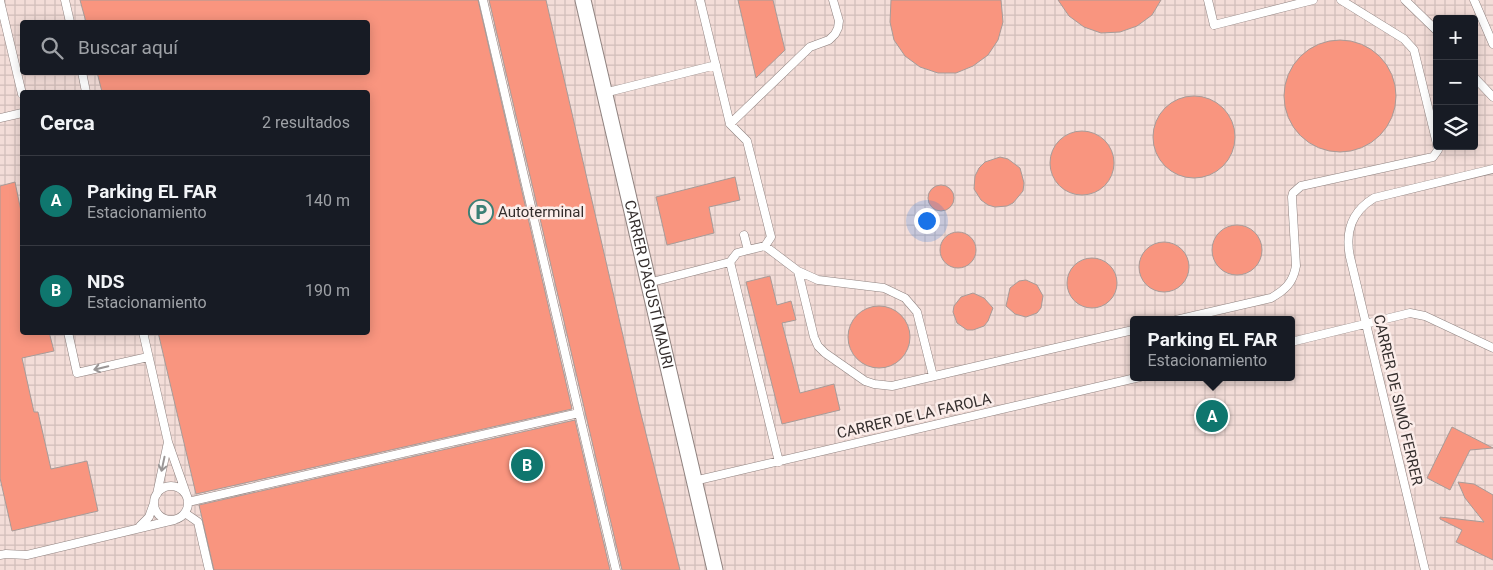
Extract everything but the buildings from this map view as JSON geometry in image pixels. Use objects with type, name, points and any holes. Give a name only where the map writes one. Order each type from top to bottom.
[{"type":"street","name":"CARRER D'AGUSTÍ MAURI","points":[[582,0],[714,570]]},
{"type":"lane","points":[[65,0],[70,20]]},
{"type":"lane","points":[[483,0],[616,570]]},
{"type":"lane","points":[[648,283],[730,262],[737,253],[765,246],[771,237],[747,141],[730,124],[700,0]]},
{"type":"lane","points":[[730,124],[810,47],[829,40],[835,34],[838,28],[838,21],[833,0]]},
{"type":"lane","points":[[1208,0],[1214,24],[1313,0]]},
{"type":"lane","points":[[1341,0],[1410,44],[1414,50],[1433,128]]},
{"type":"lane","points":[[1405,0],[1433,27]]},
{"type":"lane","points":[[1474,0],[1493,44]]},
{"type":"lane","points":[[0,1],[21,90]]},
{"type":"lane","points":[[604,93],[716,65]]},
{"type":"lane","points":[[83,75],[86,90]]},
{"type":"lane","points":[[1478,81],[1493,97]]},
{"type":"lane","points":[[0,118],[20,113]]},
{"type":"lane","points":[[1193,316],[1271,298],[1281,293],[1288,286],[1294,277],[1296,266],[1292,197],[1296,189],[1301,186],[1433,157],[1438,150]]},
{"type":"lane","name":"CARRER DE SIMÓ FERRER","points":[[1425,570],[1349,252],[1348,236],[1354,216],[1366,203],[1374,198],[1493,169]]},
{"type":"lane","points":[[744,235],[748,250]]},
{"type":"lane","points":[[765,246],[798,270],[818,280],[884,288],[896,292],[905,298],[916,312],[933,376]]},
{"type":"lane","points":[[730,262],[779,462]]},
{"type":"lane","points":[[798,270],[814,337],[818,346],[825,354],[874,384],[892,386],[1130,331]]},
{"type":"lane","points":[[1295,341],[1410,313],[1418,314],[1493,348]]},
{"type":"lane","points":[[69,335],[77,373],[148,357]]},
{"type":"lane","points":[[0,555],[27,554],[174,520],[180,518],[185,513],[188,501],[168,442],[144,335]]},
{"type":"lane","name":"CARRER DE LA FAROLA","points":[[694,481],[1130,379]]},
{"type":"lane","points":[[188,501],[579,414]]},
{"type":"lane","points":[[136,529],[146,522],[156,497],[168,442]]},
{"type":"lane","points":[[174,520],[169,520],[159,515],[156,510],[156,497],[166,488],[177,488],[182,490],[188,501]]},
{"type":"lane","points":[[185,513],[198,522],[209,570]]},
{"type":"shaded area","points":[[0,0],[1493,0],[1493,570],[0,570]]},
{"type":"place","name":"Autoterminal","points":[[481,212]]},
{"type":"place","name":"Parking EL FAR","points":[[1212,416]]},
{"type":"place","name":"NDS","points":[[527,465]]}]
